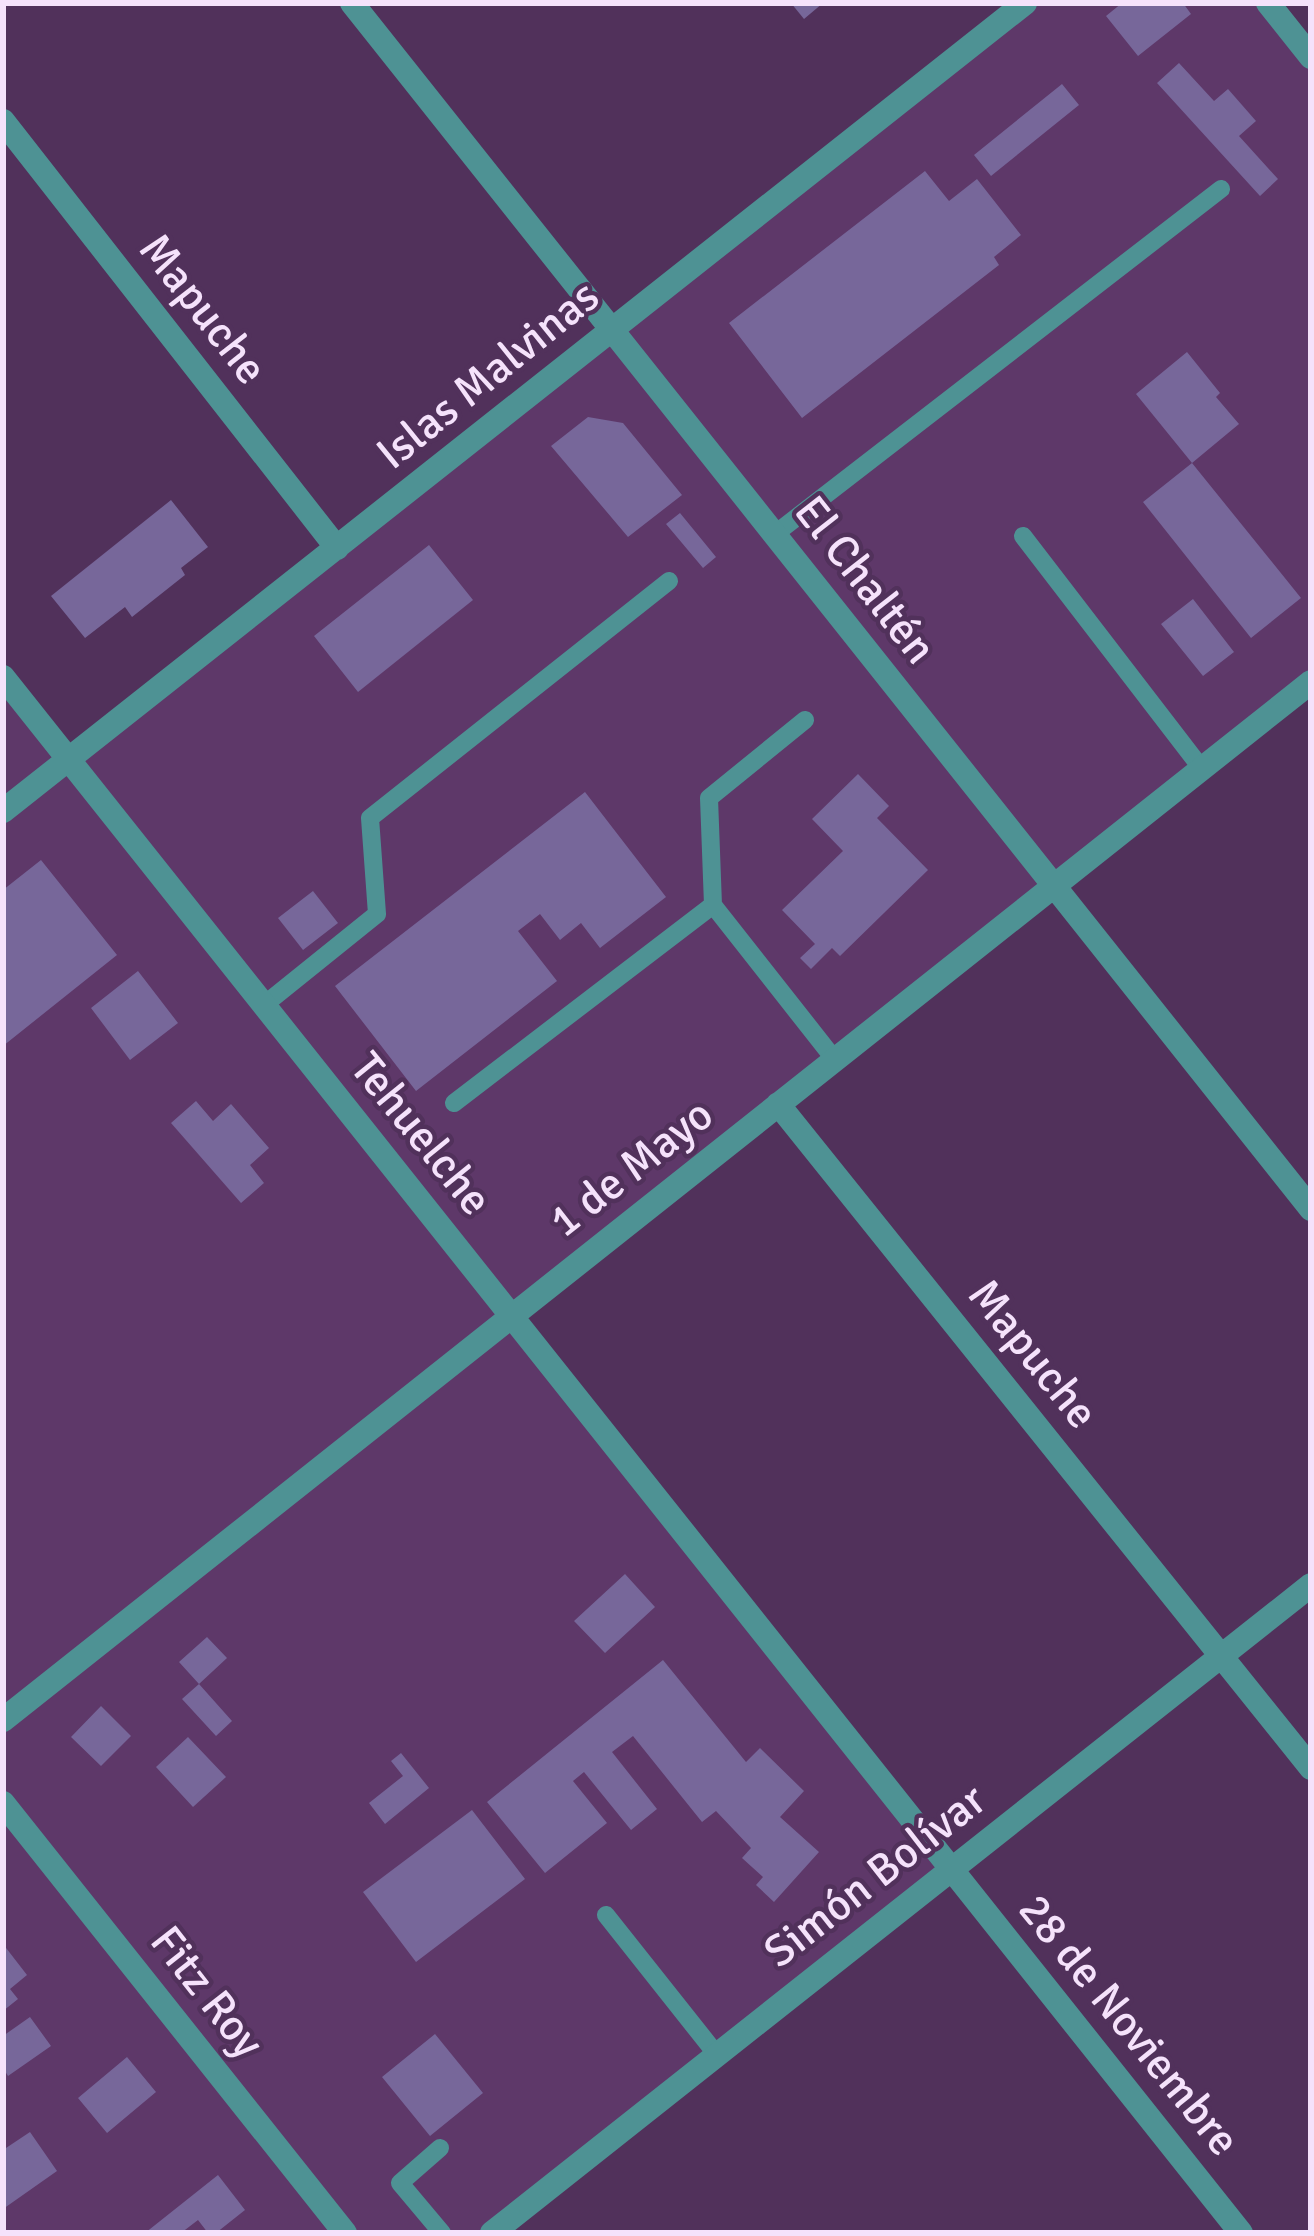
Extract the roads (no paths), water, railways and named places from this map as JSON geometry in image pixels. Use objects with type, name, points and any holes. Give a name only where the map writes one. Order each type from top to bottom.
[{"type":"street","name":"El Chaltén","points":[[352,3],[1311,1208]]},
{"type":"street","name":"Islas Malvinas","points":[[3,811],[1025,3]]},
{"type":"street","points":[[1268,3],[1311,57]]},
{"type":"street","name":"Mapuche","points":[[3,121],[338,548]]},
{"type":"street","name":"Tehuelche","points":[[3,677],[952,1869]]},
{"type":"street","name":"1 de Mayo","points":[[3,1720],[1311,682]]},
{"type":"street","name":"Mapuche","points":[[778,1104],[1311,1768]]},
{"type":"street","name":"Simón Bolívar","points":[[492,2233],[1311,1585]]},
{"type":"street","name":"Fitz Roy","points":[[3,1803],[345,2233]]},
{"type":"street","name":"28 de Noviembre","points":[[952,1869],[1241,2233]]},
{"type":"lane","points":[[775,534],[1221,189]]},
{"type":"lane","points":[[1023,536],[1202,769]]},
{"type":"lane","points":[[264,1005],[377,914],[370,818],[669,581]]},
{"type":"lane","points":[[805,720],[709,798],[713,904],[836,1060]]},
{"type":"lane","points":[[454,1103],[713,904]]},
{"type":"lane","points":[[606,1915],[717,2055]]},
{"type":"lane","points":[[440,2148],[400,2182],[442,2233]]}]
